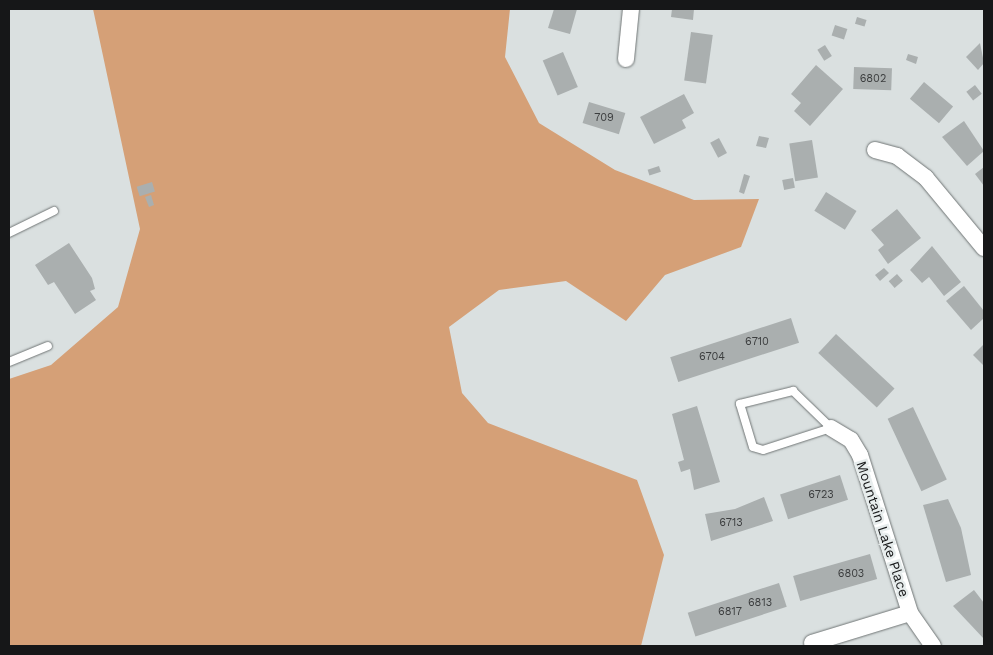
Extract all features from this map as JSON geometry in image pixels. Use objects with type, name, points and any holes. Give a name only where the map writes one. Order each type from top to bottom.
[{"type":"street","points":[[626,59],[631,9]]},
{"type":"street","points":[[875,150],[897,156],[926,178],[984,248]]},
{"type":"street","name":"Mountain Lake Place","points":[[831,428],[851,440],[860,455],[910,613],[933,646]]},
{"type":"street","name":"Mountain Lake Place","points":[[810,645],[910,613]]},
{"type":"lane","points":[[9,233],[54,211]]},
{"type":"lane","points":[[9,362],[48,346]]},
{"type":"lane","points":[[793,391],[831,428],[763,450],[753,447],[740,404],[793,391]]},
{"type":"shaded area","points":[[93,9],[510,9],[505,57],[539,123],[615,170],[694,200],[759,199],[741,247],[665,275],[626,321],[566,281],[499,290],[449,327],[462,393],[488,423],[637,480],[664,555],[641,646],[9,646],[9,379],[51,365],[118,307],[140,229]]},
{"type":"building","points":[[554,9],[577,9],[570,34],[548,28]]},
{"type":"building","points":[[672,9],[694,9],[693,20],[671,17]]},
{"type":"building","points":[[857,17],[867,20],[865,27],[855,24]]},
{"type":"building","points":[[835,25],[847,29],[844,39],[832,35]]},
{"type":"building","points":[[691,32],[713,35],[706,84],[684,81]]},
{"type":"building","points":[[980,43],[984,63],[978,70],[966,57]]},
{"type":"building","points":[[825,45],[832,56],[824,61],[817,50]]},
{"type":"building","points":[[563,52],[578,87],[558,96],[543,61]]},
{"type":"building","points":[[908,54],[918,57],[916,64],[906,60]]},
{"type":"building","points":[[816,65],[843,89],[810,126],[794,111],[801,103],[791,94]]},
{"type":"building","points":[[854,67],[892,68],[891,90],[853,89]]},
{"type":"building","points":[[924,82],[953,106],[939,123],[910,99]]},
{"type":"building","points":[[975,85],[982,94],[973,100],[966,92]]},
{"type":"building","points":[[684,94],[694,113],[682,120],[686,128],[654,144],[640,117]]},
{"type":"building","points":[[589,102],[625,113],[619,134],[583,123]]},
{"type":"building","points":[[964,121],[984,151],[967,166],[942,137]]},
{"type":"building","points":[[759,136],[769,138],[766,148],[756,146]]},
{"type":"building","points":[[719,138],[727,153],[718,158],[710,143]]},
{"type":"building","points":[[812,140],[818,178],[795,181],[789,144]]},
{"type":"building","points":[[659,166],[661,172],[649,175],[648,170]]},
{"type":"building","points":[[984,167],[984,186],[975,174]]},
{"type":"building","points":[[744,174],[750,176],[744,194],[739,192]]},
{"type":"building","points":[[793,178],[795,188],[784,190],[782,180]]},
{"type":"building","points":[[152,182],[155,192],[140,196],[137,187]]},
{"type":"building","points":[[826,192],[857,211],[845,230],[814,211]]},
{"type":"building","points":[[151,195],[154,205],[149,207],[145,197]]},
{"type":"building","points":[[897,209],[921,238],[888,264],[878,250],[884,245],[871,230]]},
{"type":"building","points":[[69,243],[92,278],[95,289],[90,291],[96,300],[75,314],[54,282],[48,285],[35,265]]},
{"type":"building","points":[[932,246],[961,282],[944,296],[929,277],[922,283],[910,270]]},
{"type":"building","points":[[884,268],[889,273],[880,281],[875,275]]},
{"type":"building","points":[[897,274],[903,281],[895,288],[889,281]]},
{"type":"building","points":[[964,286],[984,311],[984,318],[971,330],[946,301]]},
{"type":"building","points":[[791,318],[799,343],[678,382],[670,357]]},
{"type":"building","points":[[836,334],[895,389],[877,408],[818,353]]},
{"type":"building","points":[[984,344],[984,366],[973,355]]},
{"type":"building","points":[[697,406],[720,482],[694,490],[690,469],[681,472],[678,462],[684,460],[672,414]]},
{"type":"building","points":[[913,407],[947,480],[921,491],[888,419]]},
{"type":"building","points":[[840,475],[848,500],[788,519],[780,494]]},
{"type":"building","points":[[764,497],[773,521],[711,541],[705,514],[735,509]]},
{"type":"building","points":[[948,499],[961,528],[971,575],[946,582],[923,505]]},
{"type":"building","points":[[870,554],[877,579],[800,601],[793,576]]},
{"type":"building","points":[[779,583],[787,607],[695,636],[688,613]]},
{"type":"building","points":[[974,590],[984,603],[984,639],[953,606]]}]
